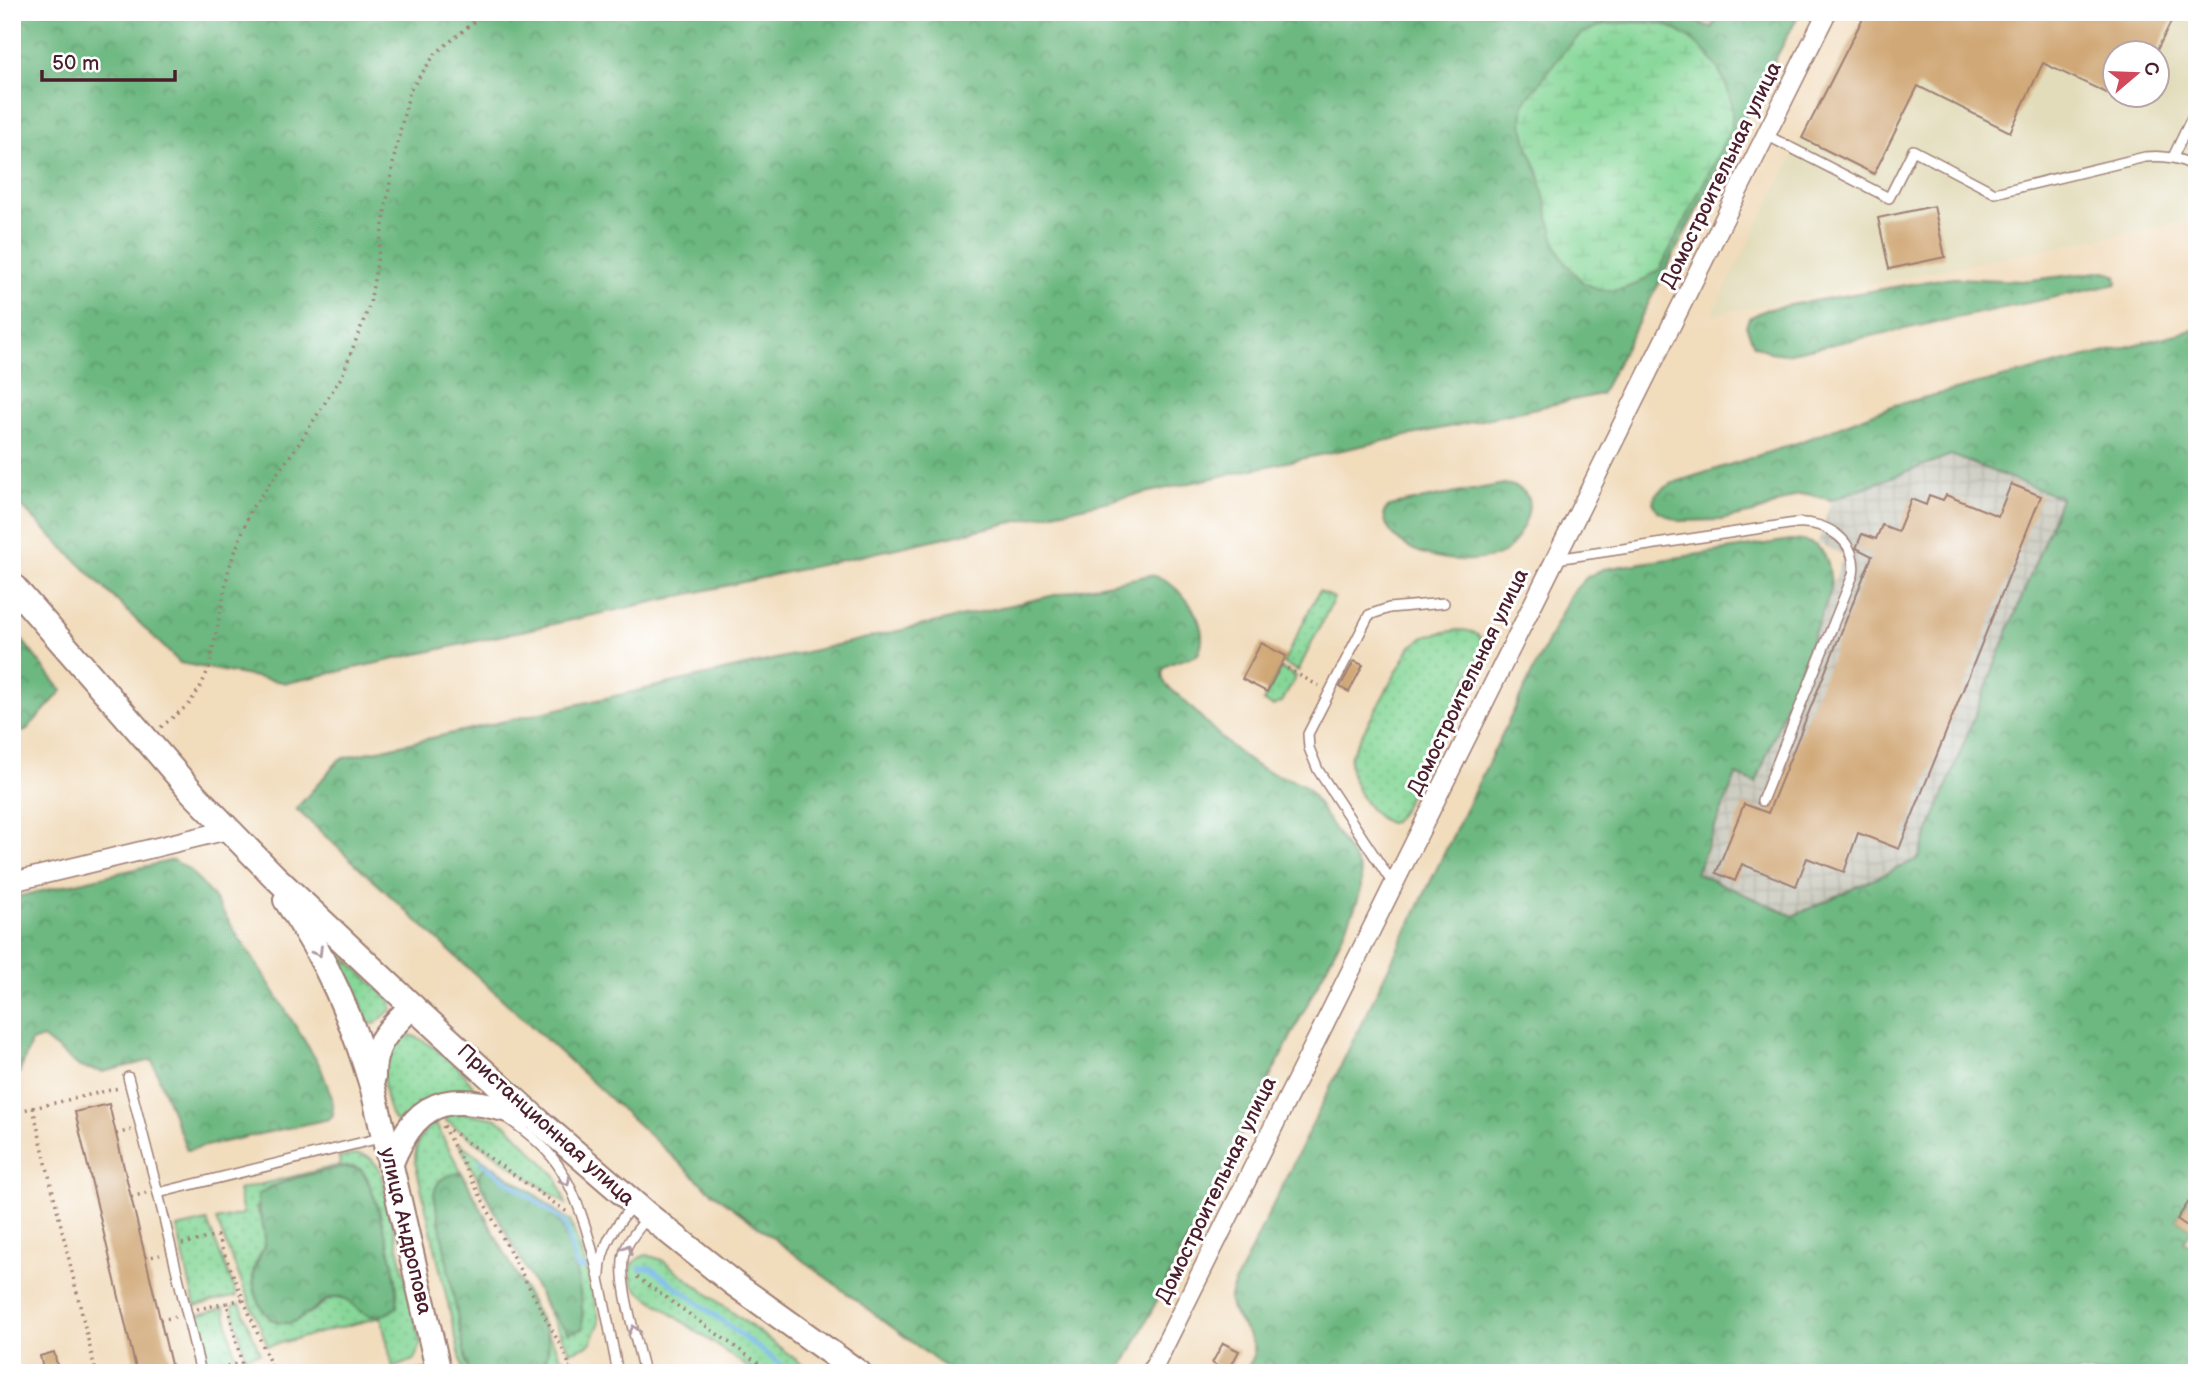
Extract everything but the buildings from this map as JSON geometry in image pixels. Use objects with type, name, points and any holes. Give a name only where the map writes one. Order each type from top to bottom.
[{"type":"main road","points":[[12,585],[145,739],[252,855]]},
{"type":"main road","name":"Пристанционная улица","points":[[252,855],[412,1006],[641,1210],[733,1283],[859,1373]]},
{"type":"main road","name":"улица Андропова","points":[[252,855],[287,902],[331,974],[353,1024],[373,1089],[438,1369]]},
{"type":"main road","name":"улица Андропова","points":[[373,1089],[374,1055],[380,1042],[412,1006]]},
{"type":"main road","points":[[390,1165],[404,1133],[414,1121],[442,1104],[481,1103],[534,1117]]},
{"type":"street","name":"Домостроительная улица","points":[[1150,1373],[1827,12]]},
{"type":"street","points":[[12,882],[228,830]]},
{"type":"lane","points":[[2173,158],[2197,107]]},
{"type":"lane","points":[[1766,135],[1889,198],[1913,150],[1995,192],[2145,157],[2162,155],[2197,167]]},
{"type":"lane","points":[[1554,559],[1807,522],[1826,528],[1846,542],[1855,564],[1853,575],[1762,801]]},
{"type":"lane","points":[[1393,884],[1318,770],[1308,748],[1310,728],[1369,615],[1389,608],[1444,603]]},
{"type":"lane","points":[[129,1082],[201,1372]]},
{"type":"lane","points":[[481,1103],[527,1132],[553,1158],[575,1198],[601,1291],[618,1373]]},
{"type":"lane","points":[[158,1193],[384,1138]]},
{"type":"lane","points":[[601,1291],[600,1265],[610,1234],[641,1210]]},
{"type":"lane","points":[[641,1210],[624,1251],[622,1268],[644,1373]]},
{"type":"lane","points":[[408,1373],[438,1369]]},
{"type":"path","points":[[145,739],[188,705],[200,688],[209,668],[229,568],[251,509],[298,445],[342,376],[370,304],[395,152],[410,90],[436,53],[486,12]]},
{"type":"path","points":[[1281,665],[1329,691]]},
{"type":"path","points":[[12,1112],[129,1082]]},
{"type":"path","points":[[33,1108],[96,1373]]},
{"type":"path","points":[[549,1373],[571,1370],[443,1125],[569,1213]]},
{"type":"path","points":[[170,1247],[217,1237],[274,1373]]},
{"type":"path","points":[[622,1268],[772,1373]]},
{"type":"path","points":[[186,1311],[243,1298]]},
{"type":"path","points":[[227,1303],[244,1373]]},
{"type":"path","points":[[201,1372],[242,1363]]},
{"type":"shaded area","points":[[1676,12],[1719,12],[1713,29]]},
{"type":"shaded area","points":[[1866,12],[2197,12],[2197,219],[1712,315]]},
{"type":"shaded area","points":[[1951,455],[2061,498],[1918,860],[1793,917],[1696,874],[1736,775],[1756,782],[1844,555],[1818,543],[1831,500]]},
{"type":"green space","points":[[12,12],[1676,12],[1712,29],[1719,12],[1800,12],[1601,394],[287,683],[180,663],[12,497]]},
{"type":"green space","points":[[1635,22],[1668,26],[1696,44],[1707,55],[1725,82],[1730,97],[1731,129],[1660,269],[1637,284],[1619,290],[1599,290],[1582,282],[1566,264],[1556,246],[1538,171],[1522,123],[1524,103],[1565,50],[1582,33],[1605,24]]},
{"type":"green space","points":[[2106,271],[2116,276],[2117,284],[1786,354],[1770,352],[1754,345],[1746,326],[1749,318],[1767,309],[1934,280],[1956,278],[2022,281]]},
{"type":"green space","points":[[2197,329],[2197,1190],[2177,1219],[2192,1230],[2184,1242],[2197,1249],[2197,1373],[1241,1373],[1250,1363],[1254,1345],[1233,1311],[1230,1300],[1234,1285],[1570,595],[1587,577],[1603,569],[1791,540],[1812,544],[1824,554],[1831,590],[1756,783],[1736,775],[1696,873],[1793,916],[1918,859],[2061,498],[1951,455],[1831,500],[1807,494],[1797,495],[1758,512],[1720,520],[1679,521],[1658,511],[1653,502],[1658,492],[1673,483],[1797,443],[1895,405]]},
{"type":"green space","points":[[1504,484],[1515,486],[1522,491],[1529,503],[1523,527],[1505,552],[1473,560],[1433,556],[1399,541],[1388,528],[1384,512],[1389,507]]},
{"type":"green space","points":[[1151,575],[1162,579],[1182,595],[1198,618],[1201,630],[1202,643],[1198,654],[1172,663],[1163,670],[1166,685],[1242,756],[1262,769],[1295,781],[1308,789],[1357,864],[1361,889],[1346,928],[1120,1373],[953,1373],[708,1189],[296,809],[340,759]]},
{"type":"green space","points":[[1319,591],[1334,598],[1298,671],[1283,663]]},
{"type":"green space","points":[[12,627],[62,691],[25,731],[12,734]]},
{"type":"green space","points":[[1458,630],[1479,636],[1482,649],[1402,811],[1389,823],[1373,812],[1360,794],[1352,773],[1351,754],[1411,646],[1428,635]]},
{"type":"green space","points":[[1280,668],[1296,676],[1282,702],[1273,706],[1263,702]]},
{"type":"green space","points":[[173,860],[190,870],[213,897],[320,1066],[332,1098],[333,1115],[329,1119],[187,1150],[152,1060],[103,1072],[80,1067],[43,1038],[31,1042],[12,1086],[12,898]]},
{"type":"green space","points":[[338,951],[392,1002],[392,1009],[375,1024],[367,1020],[350,978],[336,958]]},
{"type":"green space","points":[[408,1035],[425,1042],[447,1058],[466,1076],[474,1091],[398,1122],[394,1120],[388,1104],[384,1064],[391,1046]]},
{"type":"green space","points":[[450,1110],[497,1119],[509,1127],[556,1176],[566,1204],[445,1120],[442,1113]]},
{"type":"green space","points":[[435,1123],[564,1363],[525,1373],[464,1373],[415,1161],[419,1139]]},
{"type":"green space","points":[[458,1142],[570,1221],[598,1313],[599,1324],[592,1341],[586,1346],[570,1352]]},
{"type":"green space","points":[[357,1154],[369,1157],[380,1169],[421,1345],[414,1360],[393,1368],[381,1317],[268,1346],[216,1220],[243,1214],[238,1190],[340,1165],[339,1158]],"holes":[[[342,1167],[355,1167],[367,1177],[396,1282],[351,1304],[344,1298],[337,1297],[313,1311],[277,1323],[265,1312],[254,1289],[253,1273],[265,1240],[256,1207],[269,1187]]]},
{"type":"green space","points":[[489,1164],[534,1194],[556,1215],[569,1246],[579,1283],[582,1329],[569,1333],[548,1310],[479,1182],[479,1173]]},
{"type":"green space","points":[[342,1167],[361,1169],[374,1195],[391,1258],[397,1307],[385,1314],[367,1315],[348,1301],[335,1297],[295,1321],[280,1323],[266,1314],[255,1289],[255,1268],[265,1242],[258,1195],[267,1189],[309,1174]]},
{"type":"green space","points":[[462,1173],[546,1331],[548,1348],[545,1360],[537,1368],[526,1372],[470,1373],[467,1366],[434,1194],[444,1178]]},
{"type":"green space","points":[[207,1221],[237,1296],[195,1306],[177,1228]]},
{"type":"green space","points":[[647,1255],[662,1260],[814,1373],[756,1373],[639,1291],[632,1281],[631,1270],[636,1261]]},
{"type":"green space","points":[[240,1304],[260,1353],[245,1356],[232,1306]]},
{"type":"green space","points":[[224,1308],[239,1373],[209,1373],[197,1315]]},
{"type":"waterway","points":[[481,1162],[564,1221],[577,1268],[586,1267]]},
{"type":"waterway","points":[[640,1268],[651,1268],[792,1373]]}]
